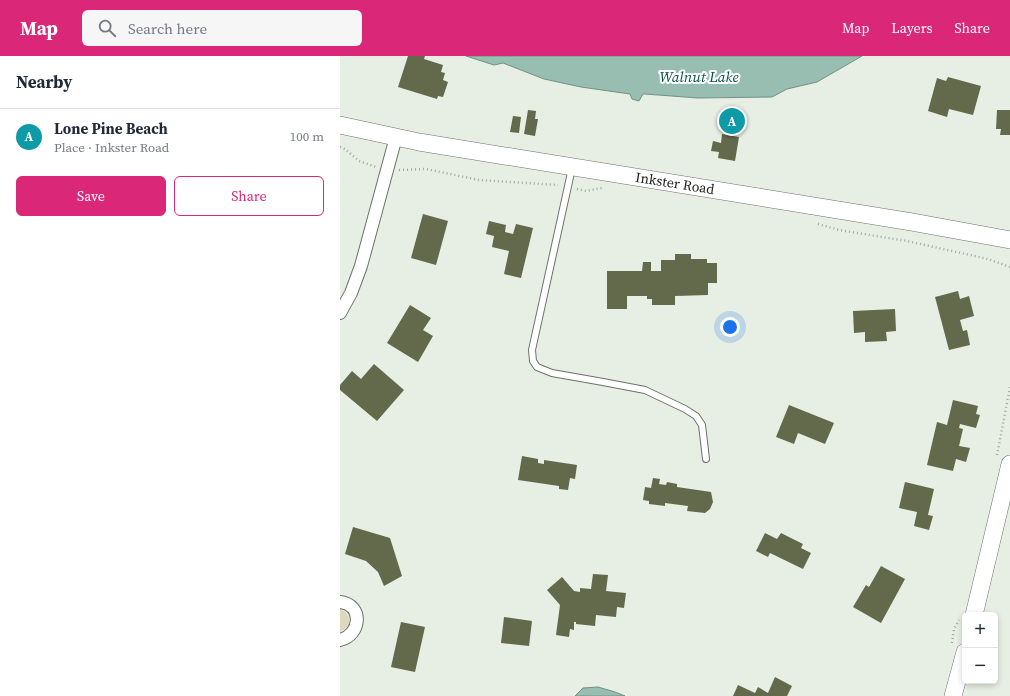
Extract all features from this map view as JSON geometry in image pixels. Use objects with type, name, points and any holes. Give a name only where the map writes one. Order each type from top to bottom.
[{"type":"street","name":"Inkster Road","points":[[340,125],[396,137],[912,222],[1010,240]]},
{"type":"street","points":[[340,313],[351,293],[361,266],[396,137]]},
{"type":"street","points":[[975,612],[1010,464]]},
{"type":"street","points":[[340,602],[348,604],[354,608],[357,620],[353,633],[347,638],[340,640]]},
{"type":"street","points":[[953,696],[962,663]]},
{"type":"lane","points":[[573,166],[532,350],[533,361],[537,367],[552,373],[645,390],[685,409],[696,416],[702,425],[706,459]]},
{"type":"path","points":[[340,147],[346,149],[359,162],[380,167]]},
{"type":"path","points":[[398,170],[426,169],[479,180],[530,182],[586,191],[604,188]]},
{"type":"path","points":[[814,223],[840,230],[907,241],[988,259],[1010,267]]},
{"type":"shaded area","points":[[340,609],[347,614],[349,621],[348,627],[340,632]]},
{"type":"water","name":"Walnut Lake","points":[[466,56],[862,56],[817,82],[787,89],[772,97],[698,98],[643,94],[639,101],[632,99],[630,94],[581,87],[544,79],[503,63],[494,65]]},
{"type":"water","points":[[598,687],[625,696],[575,696],[583,688]]},
{"type":"building","points":[[408,56],[425,56],[424,59],[443,65],[441,72],[445,73],[443,80],[448,82],[443,97],[438,96],[437,99],[398,87]]},
{"type":"building","points":[[948,77],[981,86],[973,115],[949,109],[947,117],[928,111],[937,78],[946,81]]},
{"type":"building","points":[[528,110],[536,111],[535,119],[538,119],[535,136],[524,134]]},
{"type":"building","points":[[997,110],[1010,110],[1010,135],[1000,135],[1001,129],[996,129]]},
{"type":"building","points":[[513,116],[521,117],[519,133],[510,132]]},
{"type":"building","points":[[722,134],[739,137],[735,161],[718,158],[719,152],[711,151],[713,141],[721,143]]},
{"type":"building","points":[[423,214],[448,221],[436,265],[411,258]]},
{"type":"building","points":[[489,221],[506,225],[505,232],[513,234],[516,224],[533,228],[521,278],[504,274],[509,251],[492,247],[494,236],[486,234]]},
{"type":"building","points":[[675,254],[691,254],[691,259],[707,259],[707,263],[717,263],[717,283],[708,283],[708,295],[675,296],[675,305],[652,305],[652,299],[647,299],[647,296],[627,296],[627,309],[607,309],[607,271],[642,271],[643,262],[651,262],[651,271],[661,271],[661,260],[675,260]]},
{"type":"building","points":[[958,291],[960,299],[969,296],[974,316],[960,320],[963,331],[967,330],[970,345],[949,350],[935,297]]},
{"type":"building","points":[[410,305],[431,318],[423,330],[433,336],[418,362],[387,343]]},
{"type":"building","points":[[895,309],[896,331],[886,332],[887,341],[865,342],[865,332],[854,333],[853,311]]},
{"type":"building","points":[[374,364],[404,390],[377,421],[340,390],[340,385],[352,371],[361,379]]},
{"type":"building","points":[[953,400],[978,406],[976,414],[980,415],[976,428],[960,424],[959,428],[963,429],[959,446],[970,448],[966,462],[956,459],[953,471],[927,465],[937,422],[947,425]]},
{"type":"building","points":[[789,405],[834,423],[825,444],[798,433],[794,444],[776,437]]},
{"type":"building","points":[[522,456],[538,459],[538,463],[544,464],[544,460],[577,465],[575,479],[570,478],[568,490],[559,489],[559,486],[518,480]]},
{"type":"building","points":[[653,478],[660,479],[659,484],[666,485],[667,482],[677,484],[677,487],[711,492],[713,502],[710,509],[705,513],[687,511],[688,506],[665,503],[665,506],[649,504],[649,501],[643,500],[645,487],[651,488]]},
{"type":"building","points":[[905,482],[934,489],[928,515],[933,516],[929,530],[914,526],[917,512],[899,508]]},
{"type":"building","points":[[353,527],[390,538],[402,576],[384,586],[378,572],[366,561],[345,554]]},
{"type":"building","points":[[765,533],[777,539],[781,533],[803,544],[801,548],[811,553],[803,569],[770,553],[768,557],[756,551]]},
{"type":"building","points":[[881,566],[905,579],[881,623],[853,607],[866,585],[869,587]]},
{"type":"building","points":[[593,574],[608,575],[606,591],[626,593],[624,608],[617,607],[616,617],[596,615],[595,626],[576,624],[576,622],[574,622],[574,630],[570,629],[569,637],[556,635],[560,605],[547,590],[562,577],[574,591],[580,592],[580,588],[591,589]]},
{"type":"building","points":[[504,617],[532,621],[529,646],[501,643]]},
{"type":"building","points":[[401,622],[425,627],[415,672],[391,667]]},
{"type":"building","points":[[775,677],[792,686],[787,696],[733,696],[738,685],[755,693],[758,687],[768,693]]},
{"type":"place","name":"Lone Pine Beach","points":[[732,121]]}]
